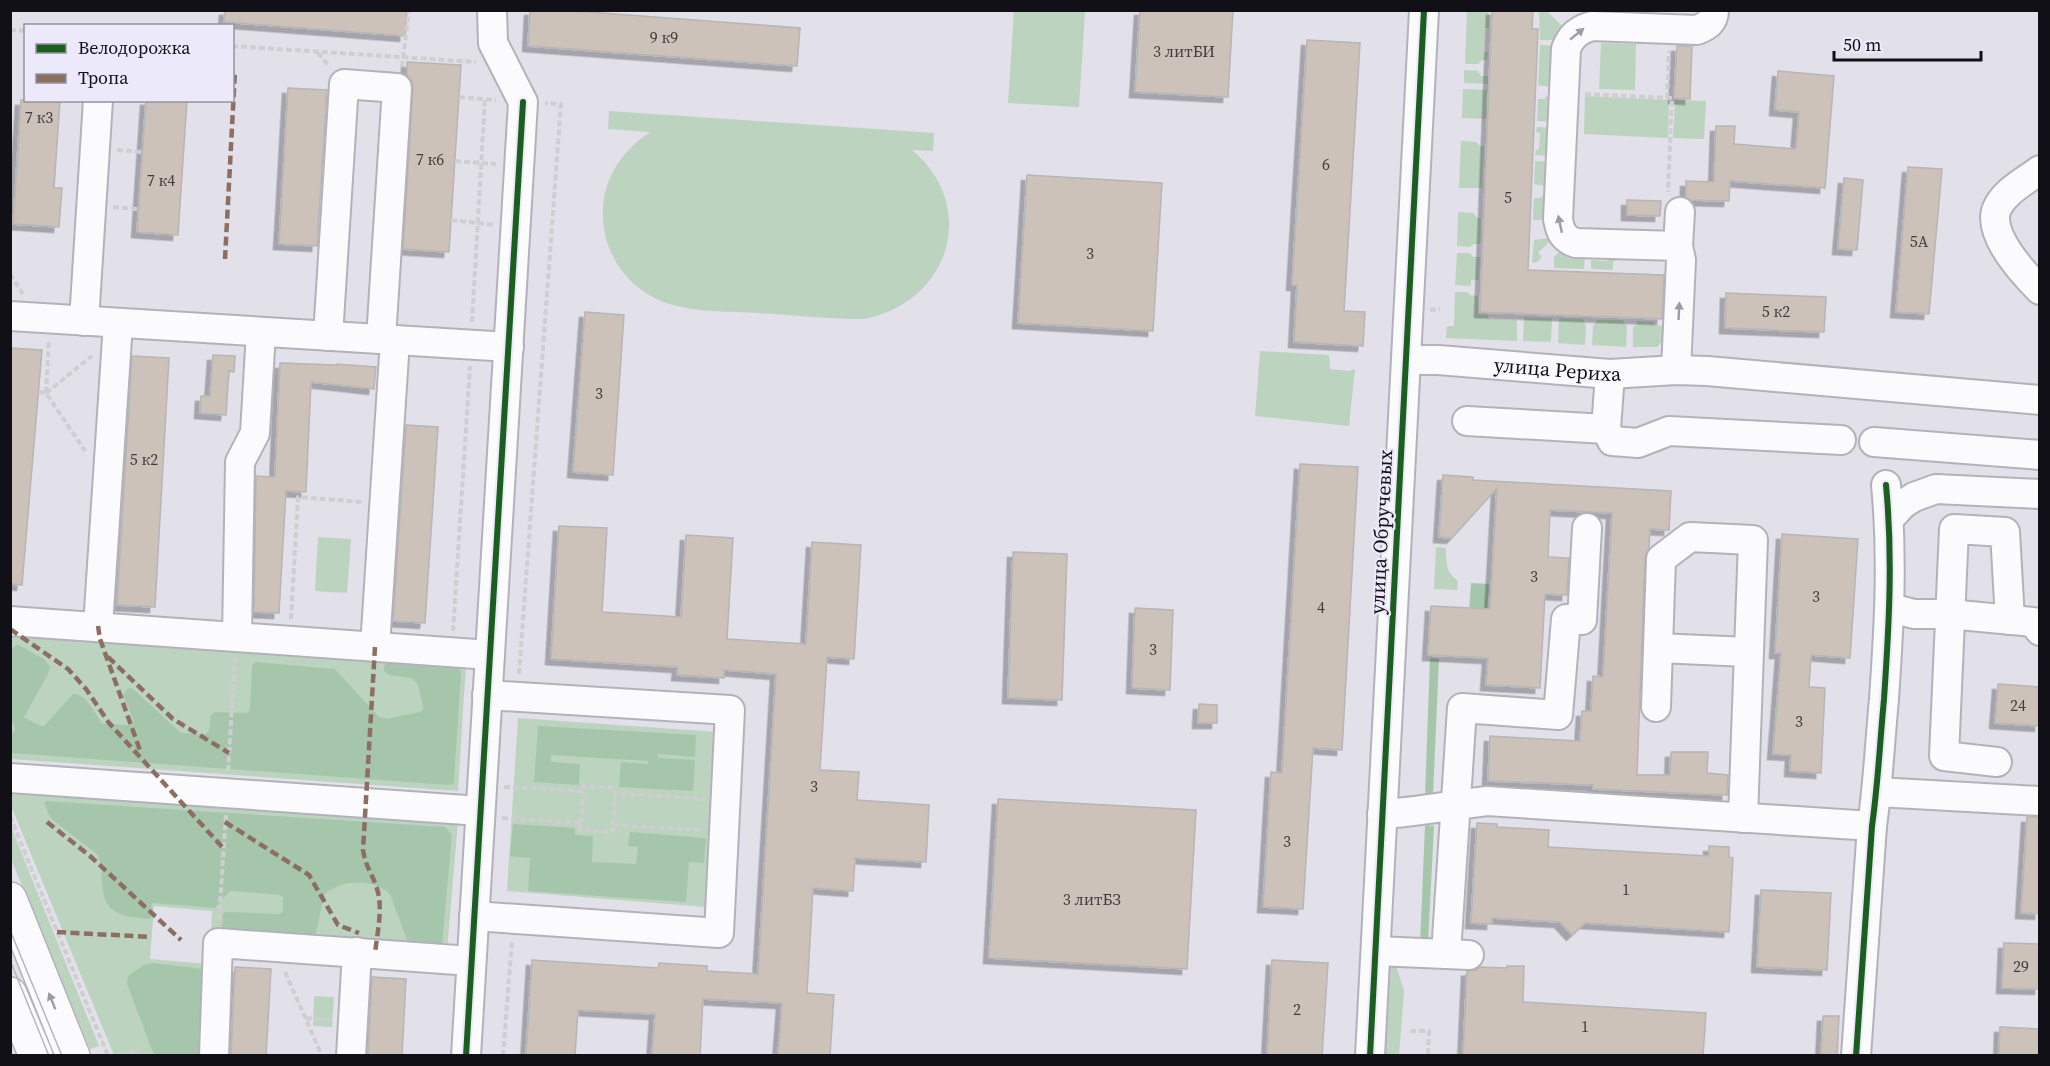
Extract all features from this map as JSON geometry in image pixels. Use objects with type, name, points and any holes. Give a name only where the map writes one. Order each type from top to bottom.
[{"type":"main road","points":[[10,899],[74,1056]]},
{"type":"main road","points":[[10,994],[36,1056]]},
{"type":"street","points":[[466,1056],[474,916],[495,800],[487,695],[523,102],[493,43],[492,10]]},
{"type":"street","name":"улица Обручевых","points":[[1370,1056],[1424,10]]},
{"type":"street","points":[[1678,246],[1576,243],[1567,241],[1560,231],[1558,219],[1566,49],[1570,39],[1580,30],[1592,26],[1697,30],[1708,26],[1714,17],[1714,10]]},
{"type":"street","points":[[328,336],[344,84],[397,88],[384,504],[375,647]]},
{"type":"street","points":[[84,321],[98,102]]},
{"type":"street","points":[[2040,170],[2008,193],[1996,210],[1995,224],[2001,240],[2016,264],[2040,290]]},
{"type":"street","points":[[1676,370],[1681,260],[1678,246],[1680,212]]},
{"type":"street","points":[[10,316],[84,321],[117,329],[261,332],[508,348]]},
{"type":"street","points":[[99,626],[117,329]]},
{"type":"street","points":[[237,637],[240,462],[255,433],[261,332]]},
{"type":"street","name":"улица Рериха","points":[[1406,360],[1438,360],[1610,374],[1676,370],[1707,371],[2040,400]]},
{"type":"street","points":[[1610,374],[1606,429],[1612,441],[1638,442],[1668,431],[1841,440]]},
{"type":"street","points":[[1467,421],[1606,429]]},
{"type":"street","points":[[1874,442],[2040,455]]},
{"type":"street","points":[[1856,1056],[1872,826],[1877,792],[1891,608],[1886,485]]},
{"type":"street","points":[[1889,519],[1914,496],[1936,489],[2040,494]]},
{"type":"street","points":[[1376,951],[1457,954],[1455,804],[1462,708],[1558,715],[1566,619],[1582,620],[1587,528]]},
{"type":"street","points":[[1997,762],[1944,756],[1954,529],[2005,532],[2010,620]]},
{"type":"street","points":[[1656,707],[1660,559],[1690,537],[1754,540],[1743,818]]},
{"type":"street","points":[[1891,608],[1914,614],[1949,614],[2032,622],[2040,631]]},
{"type":"street","points":[[10,621],[490,655]]},
{"type":"street","points":[[1658,648],[1748,652]]},
{"type":"street","points":[[474,916],[719,933],[727,800],[730,710],[487,695]]},
{"type":"street","points":[[10,778],[495,800]]},
{"type":"street","points":[[1877,792],[2040,801]]},
{"type":"street","points":[[1382,814],[1417,812],[1455,804],[1486,801],[1872,826]]},
{"type":"street","points":[[214,1056],[218,944],[471,961]]},
{"type":"street","points":[[351,1056],[357,952]]},
{"type":"path","points":[[397,88],[405,58],[409,10]]},
{"type":"path","points":[[1667,98],[1670,29]]},
{"type":"path","points":[[234,46],[504,63]]},
{"type":"path","points":[[1564,93],[1672,98],[1668,202],[1680,212]]},
{"type":"path","points":[[459,96],[561,104],[518,696]]},
{"type":"path","points":[[452,652],[485,99]]},
{"type":"path","points":[[455,161],[519,167]]},
{"type":"path","points":[[451,220],[516,227]]},
{"type":"path","points":[[46,393],[117,329]]},
{"type":"path","points":[[39,392],[46,393],[108,483]]},
{"type":"path","points":[[290,641],[298,497],[384,504]]},
{"type":"path","points":[[584,786],[615,788],[613,832],[581,830],[583,792],[584,786]]},
{"type":"path","points":[[495,800],[583,792]]},
{"type":"path","points":[[615,793],[727,800]]},
{"type":"path","points":[[495,800],[581,823]]},
{"type":"path","points":[[10,816],[108,1056]]},
{"type":"path","points":[[613,825],[725,831]]},
{"type":"path","points":[[503,1056],[513,920]]},
{"type":"path","points":[[274,946],[322,1056]]},
{"type":"path","points":[[1410,1031],[1429,1031],[1428,1056]]},
{"type":"path","points":[[120,1056],[140,1048]]},
{"type":"green space","points":[[1014,11],[1085,11],[1079,107],[1008,103]]},
{"type":"green space","points":[[1467,11],[1489,11],[1489,28],[1485,28],[1484,52],[1488,52],[1487,60],[1482,60],[1478,64],[1465,64]]},
{"type":"green space","points":[[1539,11],[1547,11],[1566,30],[1559,40],[1540,40]]},
{"type":"green space","points":[[1601,43],[1636,44],[1635,90],[1599,89]]},
{"type":"green space","points":[[1540,45],[1557,46],[1555,88],[1538,85]]},
{"type":"green space","points":[[1464,70],[1478,71],[1481,76],[1488,76],[1488,84],[1464,83]]},
{"type":"green space","points":[[1463,89],[1487,90],[1486,119],[1462,118]]},
{"type":"green space","points":[[1547,96],[1554,96],[1553,122],[1537,121],[1538,99],[1544,99]]},
{"type":"green space","points":[[1585,96],[1669,100],[1668,138],[1584,134]]},
{"type":"green space","points":[[1675,100],[1706,101],[1704,139],[1673,138]]},
{"type":"green space","points":[[609,111],[934,133],[933,151],[912,150],[933,173],[945,198],[949,224],[945,250],[934,274],[917,294],[893,309],[864,319],[705,311],[683,308],[658,300],[633,283],[623,272],[614,259],[604,230],[604,202],[610,178],[623,157],[650,132],[608,129]]},
{"type":"green space","points":[[1537,127],[1553,128],[1552,156],[1535,155],[1536,150],[1539,149],[1540,133],[1536,132]]},
{"type":"green space","points":[[1461,141],[1476,142],[1484,146],[1482,188],[1459,188]]},
{"type":"green space","points":[[1535,161],[1552,162],[1551,187],[1534,184]]},
{"type":"green space","points":[[1550,196],[1549,220],[1533,220],[1534,198]]},
{"type":"green space","points":[[1458,212],[1473,213],[1477,218],[1481,218],[1480,244],[1470,247],[1457,246]]},
{"type":"green space","points":[[1550,238],[1553,246],[1549,242],[1538,253],[1542,257],[1536,263],[1532,262],[1534,240]]},
{"type":"green space","points":[[1561,250],[1585,253],[1584,269],[1554,268],[1554,257]]},
{"type":"green space","points":[[1457,253],[1470,253],[1473,257],[1480,257],[1479,280],[1471,280],[1471,286],[1455,285]]},
{"type":"green space","points":[[1607,253],[1617,254],[1617,259],[1613,262],[1613,270],[1591,269],[1591,260],[1607,261]]},
{"type":"green space","points":[[1455,292],[1467,292],[1478,296],[1478,314],[1488,315],[1489,319],[1517,320],[1517,341],[1446,338],[1447,326],[1454,326]]},
{"type":"green space","points":[[1524,317],[1552,318],[1551,342],[1523,341]]},
{"type":"green space","points":[[1559,318],[1583,319],[1586,326],[1585,345],[1558,343]]},
{"type":"green space","points":[[1597,320],[1623,320],[1627,327],[1626,347],[1592,345],[1593,326]]},
{"type":"green space","points":[[1637,321],[1654,322],[1654,325],[1663,326],[1662,342],[1657,347],[1633,347],[1633,327]]},
{"type":"green space","points":[[1260,351],[1329,355],[1330,369],[1349,371],[1355,369],[1349,426],[1255,416]]},
{"type":"green space","points":[[318,537],[351,539],[347,593],[315,591]]},
{"type":"green space","points":[[1436,547],[1446,548],[1448,567],[1458,581],[1457,590],[1434,589]]},
{"type":"green space","points":[[1471,583],[1489,584],[1485,643],[1467,642]]},
{"type":"green space","points":[[10,630],[466,665],[458,791],[11,759]]},
{"type":"green space","points":[[17,644],[45,660],[50,667],[24,717],[44,726],[73,694],[86,701],[102,724],[132,725],[134,722],[123,695],[128,688],[133,689],[181,733],[206,734],[209,731],[211,715],[215,712],[247,713],[250,710],[252,665],[256,662],[335,669],[379,717],[386,719],[423,710],[416,682],[410,678],[387,674],[384,666],[387,663],[459,669],[461,673],[453,784],[11,753],[11,732],[15,729],[10,715],[11,650]]},
{"type":"green space","points":[[1430,658],[1439,659],[1433,796],[1425,796]]},
{"type":"green space","points":[[518,718],[718,732],[706,907],[507,891]]},
{"type":"green space","points":[[538,726],[696,735],[695,757],[658,754],[658,758],[695,760],[693,791],[619,787],[621,762],[648,764],[648,761],[551,755],[551,762],[580,764],[579,785],[534,782]]},
{"type":"green space","points":[[10,794],[458,822],[447,950],[211,933],[212,911],[154,906],[150,959],[208,964],[204,1055],[114,1055],[11,806]]},
{"type":"green space","points":[[46,801],[445,827],[452,835],[442,945],[411,943],[407,940],[390,894],[375,885],[357,882],[339,886],[324,895],[316,933],[311,937],[225,930],[222,927],[223,914],[226,912],[280,914],[283,911],[283,898],[280,895],[233,891],[229,892],[215,908],[152,903],[151,919],[124,915],[111,908],[107,902],[101,864],[97,854],[54,821],[44,803]]},
{"type":"green space","points":[[10,824],[99,1046],[90,1049],[11,859]]},
{"type":"green space","points":[[513,824],[575,828],[575,835],[593,836],[592,862],[636,864],[638,847],[628,846],[630,832],[706,838],[704,863],[689,862],[686,902],[528,891],[530,858],[510,856]]},
{"type":"green space","points":[[1425,825],[1434,826],[1428,944],[1420,944]]},
{"type":"green space","points":[[153,963],[204,969],[201,1055],[154,1055],[127,984],[128,976],[144,965]]},
{"type":"green space","points":[[1389,963],[1395,963],[1404,991],[1399,1055],[1383,1056]]},
{"type":"green space","points":[[314,996],[334,997],[332,1027],[313,1026]]},
{"type":"building","points":[[225,10],[407,10],[405,36],[224,22]]},
{"type":"building","points":[[530,10],[562,10],[800,28],[797,66],[528,46]]},
{"type":"building","points":[[1140,10],[1233,10],[1228,97],[1135,92]]},
{"type":"building","points":[[1492,10],[1533,10],[1532,29],[1538,29],[1528,270],[1664,275],[1662,319],[1480,312]]},
{"type":"building","points":[[1307,40],[1360,43],[1344,311],[1365,312],[1363,346],[1294,342],[1297,285],[1292,285]]},
{"type":"building","points":[[1677,46],[1692,46],[1690,99],[1674,98]]},
{"type":"building","points":[[407,62],[461,65],[449,252],[403,249],[413,89],[412,81],[407,75]]},
{"type":"building","points":[[1778,71],[1834,76],[1825,188],[1730,181],[1729,201],[1690,200],[1686,197],[1686,181],[1714,182],[1716,126],[1735,126],[1734,144],[1796,149],[1799,112],[1775,110]]},
{"type":"building","points":[[288,88],[327,90],[317,246],[279,244]]},
{"type":"building","points":[[21,100],[24,102],[60,102],[54,188],[62,188],[59,227],[13,224]]},
{"type":"building","points":[[146,102],[187,102],[178,235],[137,232]]},
{"type":"building","points":[[1908,167],[1942,169],[1929,314],[1896,312]]},
{"type":"building","points":[[1027,175],[1162,183],[1153,331],[1018,323]]},
{"type":"building","points":[[1844,178],[1863,180],[1857,250],[1838,249]]},
{"type":"building","points":[[1627,200],[1661,201],[1660,216],[1627,215]]},
{"type":"building","points":[[1726,293],[1826,297],[1824,332],[1725,328]]},
{"type":"building","points":[[585,312],[624,315],[613,475],[573,472]]},
{"type":"building","points":[[10,348],[42,350],[22,585],[10,584]]},
{"type":"building","points":[[213,355],[235,356],[234,372],[229,371],[226,415],[200,413],[201,396],[210,396]]},
{"type":"building","points":[[132,356],[169,358],[155,607],[117,605]]},
{"type":"building","points":[[280,363],[376,367],[374,389],[311,382],[306,492],[286,491],[279,613],[254,612],[256,476],[275,477]]},
{"type":"building","points":[[406,425],[438,427],[425,623],[393,621]]},
{"type":"building","points":[[1300,464],[1358,467],[1342,750],[1313,748],[1303,909],[1263,907],[1271,772],[1282,773]]},
{"type":"building","points":[[1443,475],[1473,477],[1473,480],[1671,491],[1669,530],[1650,529],[1649,548],[1645,558],[1637,775],[1670,775],[1671,752],[1708,752],[1707,773],[1728,775],[1727,795],[1593,789],[1593,785],[1488,781],[1490,736],[1580,741],[1582,711],[1591,711],[1593,676],[1603,677],[1612,513],[1550,510],[1548,557],[1569,558],[1567,595],[1545,594],[1540,688],[1486,685],[1488,658],[1428,655],[1431,606],[1490,609],[1497,488],[1452,538],[1439,537]]},
{"type":"building","points":[[559,526],[607,528],[602,612],[681,617],[686,535],[733,538],[727,639],[806,644],[812,542],[861,545],[854,659],[827,657],[820,770],[859,772],[857,800],[929,805],[926,862],[855,858],[853,891],[813,888],[807,993],[834,995],[830,1056],[778,1056],[782,1003],[703,999],[700,1056],[652,1056],[655,1014],[578,1010],[575,1056],[526,1056],[532,960],[658,968],[659,963],[707,966],[707,971],[758,974],[776,674],[724,670],[724,678],[677,675],[678,667],[551,659]]},
{"type":"building","points":[[1782,534],[1858,539],[1850,658],[1811,655],[1809,687],[1825,688],[1821,773],[1790,771],[1791,755],[1773,754],[1781,653],[1775,653]]},
{"type":"building","points":[[1013,552],[1067,554],[1062,700],[1008,698]]},
{"type":"building","points":[[1135,608],[1173,610],[1170,690],[1132,688]]},
{"type":"building","points":[[1998,684],[2040,687],[2040,726],[1995,723]]},
{"type":"building","points":[[1199,704],[1217,705],[1217,723],[1198,723]]},
{"type":"building","points":[[998,799],[1196,810],[1187,969],[989,958]]},
{"type":"building","points":[[2027,817],[2040,817],[2040,914],[2021,913]]},
{"type":"building","points":[[1477,823],[1497,824],[1497,827],[1549,830],[1548,847],[1709,856],[1709,846],[1729,847],[1729,857],[1733,858],[1729,932],[1585,923],[1572,935],[1560,922],[1492,918],[1492,924],[1471,923]]},
{"type":"building","points":[[1761,890],[1831,893],[1827,970],[1757,967]]},
{"type":"building","points":[[2004,943],[2040,944],[2040,989],[2002,988]]},
{"type":"building","points":[[1272,960],[1328,963],[1322,1056],[1267,1056]]},
{"type":"building","points":[[1507,966],[1524,966],[1523,1002],[1706,1013],[1703,1056],[1463,1056],[1467,971],[1480,967],[1507,968]]},
{"type":"building","points":[[235,967],[271,969],[266,1056],[231,1056]]},
{"type":"building","points":[[372,977],[406,979],[402,1056],[368,1056]]},
{"type":"building","points":[[1823,1016],[1839,1016],[1837,1056],[1821,1056]]},
{"type":"building","points":[[2000,1027],[2040,1029],[2040,1056],[1999,1056]]},
{"type":"tram line","points":[[10,930],[62,1056]]},
{"type":"tram line","points":[[10,960],[49,1056]]},
{"type":"marked path","points":[[234,90],[235,71]]},
{"type":"marked path","points":[[225,259],[233,102]]},
{"type":"marked path","points":[[98,626],[100,639],[141,753]]},
{"type":"marked path","points":[[10,629],[68,669],[86,689],[109,723],[224,849]]},
{"type":"marked path","points":[[375,647],[363,850],[380,902],[375,954]]},
{"type":"marked path","points":[[108,657],[173,719],[229,753]]},
{"type":"marked path","points":[[47,822],[90,856],[181,940]]},
{"type":"marked path","points":[[225,822],[309,875],[338,925],[359,933]]},
{"type":"marked path","points":[[57,932],[151,937]]},
{"type":"cycle path","points":[[1370,1056],[1424,10]]},
{"type":"cycle path","points":[[466,1056],[523,102]]},
{"type":"cycle path","points":[[1856,1056],[1872,826],[1884,699],[1890,592],[1886,485]]}]
